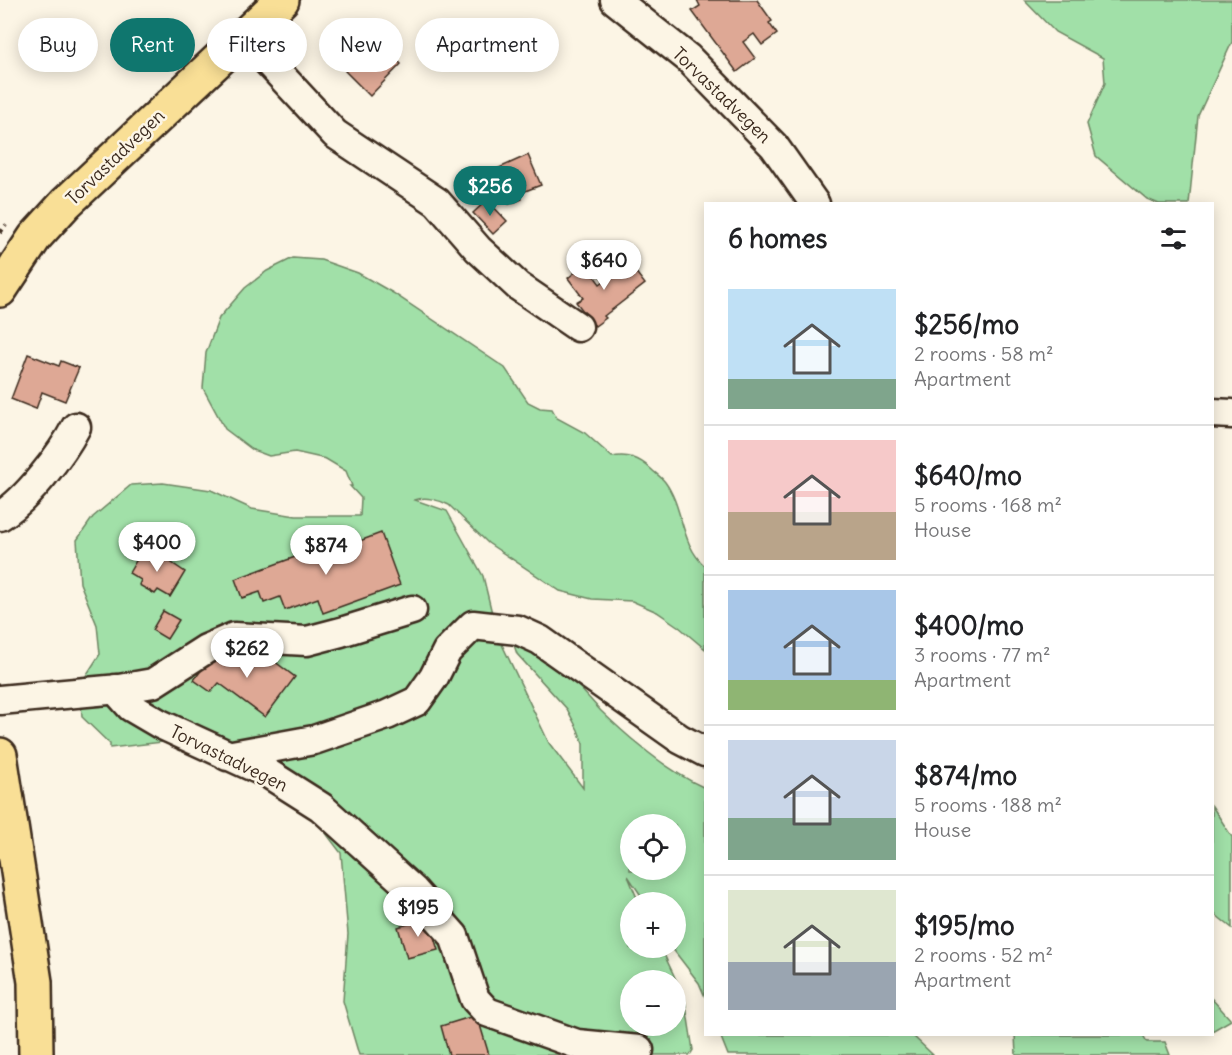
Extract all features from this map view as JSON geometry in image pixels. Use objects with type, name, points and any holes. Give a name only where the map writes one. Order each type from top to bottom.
[{"type":"main road","name":"Torvastadvegen","points":[[262,18],[282,0]]},
{"type":"main road","name":"Torvastadvegen","points":[[0,290],[35,237],[66,203],[207,69]]},
{"type":"main road","points":[[0,755],[35,982],[36,1055]]},
{"type":"lane","name":"Torvastadvegen","points":[[615,0],[688,58],[774,146],[813,202]]},
{"type":"lane","points":[[277,72],[335,134],[437,202],[478,249],[518,286],[578,327]]},
{"type":"lane","points":[[1214,413],[1232,414]]},
{"type":"lane","points":[[0,516],[16,504],[45,472],[76,426]]},
{"type":"lane","points":[[0,700],[153,683],[206,649],[234,637],[307,640],[412,610]]},
{"type":"lane","points":[[227,756],[314,740],[387,715],[417,701],[434,677],[447,651],[473,625],[518,630],[540,640],[680,739],[704,751]]},
{"type":"lane","name":"Torvastadvegen","points":[[115,689],[131,707],[160,724],[269,774],[321,807],[414,891],[454,936],[475,999],[487,1012],[577,1044],[639,1050]]},
{"type":"green space","points":[[1024,0],[1232,0],[1232,42],[1198,116],[1189,202],[1154,202],[1147,199],[1096,156],[1087,124],[1105,83],[1103,58],[1055,32]]},
{"type":"green space","points":[[293,258],[321,260],[358,273],[393,293],[505,368],[528,402],[540,408],[552,409],[557,418],[585,433],[612,457],[633,458],[647,465],[663,480],[671,492],[686,537],[704,565],[704,648],[657,612],[632,601],[592,599],[560,591],[488,543],[449,505],[432,499],[415,500],[447,511],[483,576],[497,634],[549,743],[583,788],[583,744],[578,730],[567,709],[517,654],[512,639],[559,668],[637,744],[677,773],[704,788],[704,995],[699,983],[680,958],[686,958],[686,892],[639,892],[631,880],[686,880],[686,814],[620,814],[620,880],[630,880],[635,892],[620,892],[620,958],[666,958],[671,970],[620,970],[620,1036],[686,1036],[686,1005],[693,1050],[690,1055],[359,1055],[343,1001],[348,934],[341,853],[306,807],[189,739],[110,748],[110,744],[82,717],[80,685],[100,654],[97,625],[80,583],[77,540],[93,517],[131,485],[163,483],[211,490],[252,509],[296,516],[360,516],[361,498],[350,486],[352,486],[346,471],[326,459],[295,452],[269,456],[253,450],[225,429],[203,388],[206,353],[219,318],[245,288],[267,271]]},
{"type":"green space","points":[[1214,809],[1232,837],[1232,928],[1214,914]]},
{"type":"green space","points":[[1214,1001],[1231,1020],[1214,1030]]},
{"type":"green space","points":[[720,1036],[913,1036],[933,1055],[728,1055]]},
{"type":"green space","points":[[1015,1036],[1144,1036],[1147,1042],[1165,1042],[1170,1055],[1016,1055]]},
{"type":"building","points":[[697,0],[757,0],[772,21],[769,23],[777,34],[762,45],[754,34],[743,42],[755,58],[737,72],[692,11],[700,6]]},
{"type":"building","points":[[346,72],[393,72],[370,96]]},
{"type":"building","points":[[528,155],[541,185],[520,193],[522,199],[509,204],[506,199],[500,202],[488,173]]},
{"type":"building","points":[[487,200],[507,221],[493,234],[473,213]]},
{"type":"building","points":[[628,262],[645,284],[604,316],[606,318],[595,326],[576,302],[583,298],[568,278],[585,264],[600,284]]},
{"type":"building","points":[[28,354],[59,366],[61,361],[79,368],[65,401],[42,392],[36,409],[11,399]]},
{"type":"building","points":[[381,533],[400,585],[323,613],[318,598],[285,610],[280,597],[264,603],[260,592],[242,598],[235,579],[347,538],[349,545]]},
{"type":"building","points":[[144,547],[185,572],[170,597],[158,590],[155,594],[139,585],[141,580],[129,573]]},
{"type":"building","points":[[163,611],[179,620],[167,639],[152,630]]},
{"type":"building","points":[[219,646],[250,669],[262,652],[295,677],[265,717],[219,683],[211,692],[194,680]]},
{"type":"building","points":[[428,918],[438,950],[407,958],[398,927]]},
{"type":"building","points":[[477,1015],[489,1055],[449,1055],[441,1026]]}]
